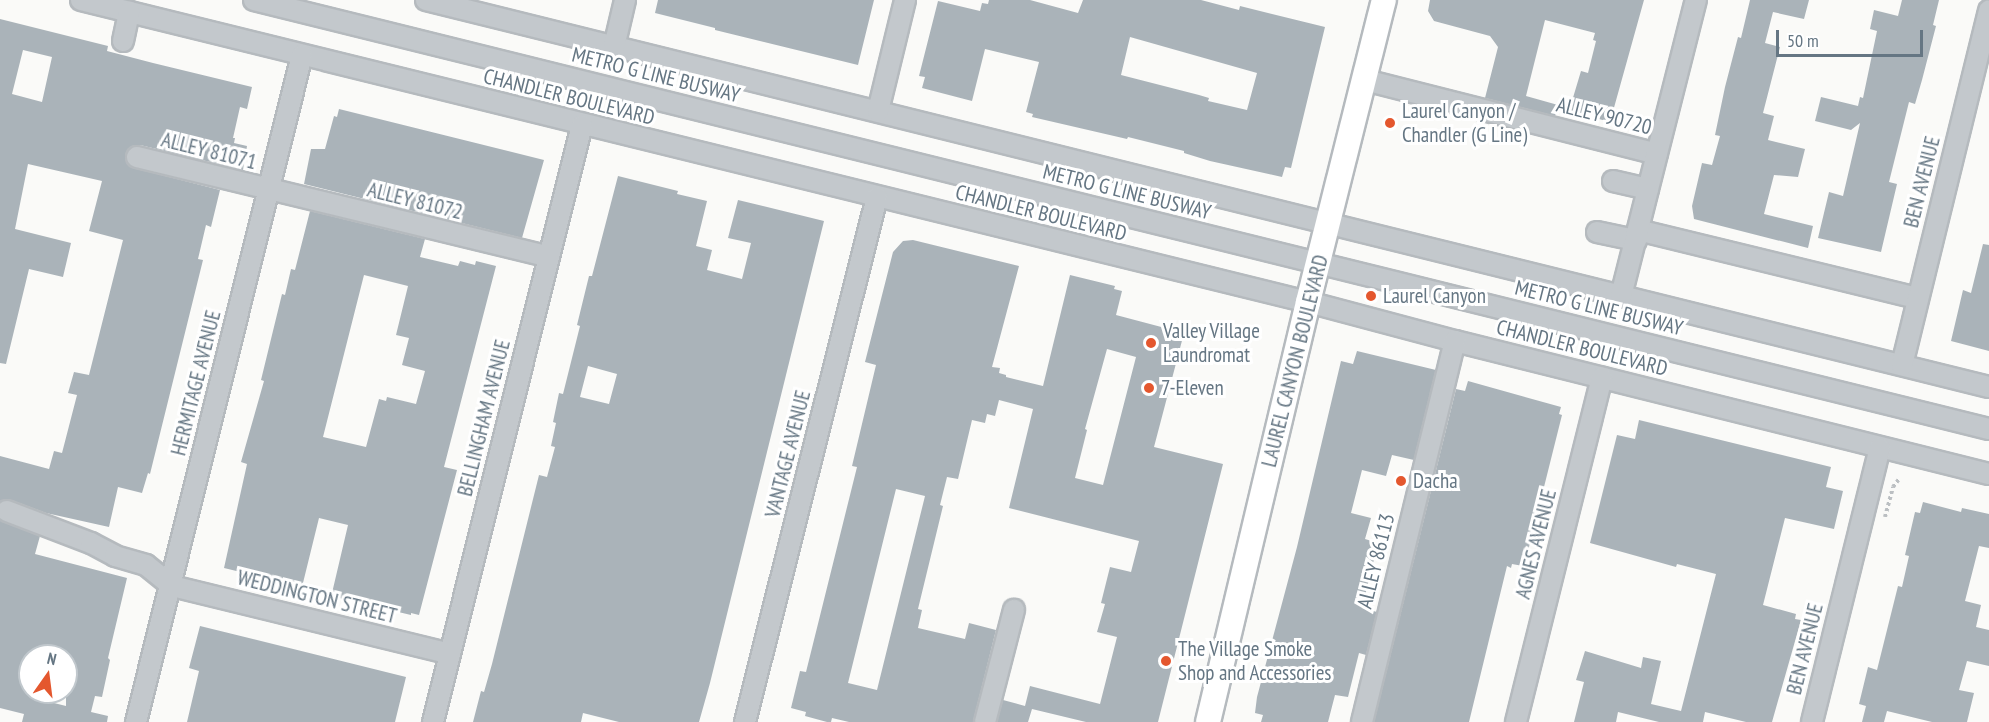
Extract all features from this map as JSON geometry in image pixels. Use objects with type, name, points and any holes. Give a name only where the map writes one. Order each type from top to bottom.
[{"type":"main road","name":"LAUREL CANYON BOULEVARD","points":[[1208,722],[1308,302],[1384,0]]},
{"type":"street","name":"CHANDLER BOULEVARD","points":[[81,0],[1308,302],[1455,341],[1989,474]]},
{"type":"street","name":"METRO G LINE BUSWAY","points":[[254,0],[1989,429]]},
{"type":"street","points":[[426,0],[1989,387]]},
{"type":"street","points":[[614,47],[625,0]]},
{"type":"street","points":[[878,111],[905,0]]},
{"type":"street","points":[[1621,296],[1696,0]]},
{"type":"street","name":"BEN AVENUE","points":[[1902,365],[1989,11]]},
{"type":"street","points":[[123,41],[129,12]]},
{"type":"street","name":"HERMITAGE AVENUE","points":[[136,722],[172,586],[302,55]]},
{"type":"street","name":"ALLEY 90720","points":[[1365,80],[1657,154]]},
{"type":"street","name":"BELLINGHAM AVENUE","points":[[433,722],[582,125]]},
{"type":"street","name":"ALLEY 81071","points":[[137,158],[270,190]]},
{"type":"street","points":[[1613,181],[1648,189]]},
{"type":"street","name":"ALLEY 81072","points":[[270,190],[549,257]]},
{"type":"street","name":"VANTAGE AVENUE","points":[[744,722],[877,197]]},
{"type":"street","points":[[1597,232],[1637,235],[1918,298]]},
{"type":"street","name":"ALLEY 86113","points":[[1362,722],[1455,341]]},
{"type":"street","name":"AGNES AVENUE","points":[[1516,722],[1602,378]]},
{"type":"street","name":"BEN AVENUE","points":[[1812,722],[1880,448]]},
{"type":"street","points":[[7,511],[91,543],[115,556],[146,566],[172,586]]},
{"type":"street","name":"WEDDINGTON STREET","points":[[172,586],[450,654]]},
{"type":"street","points":[[986,722],[1014,610]]},
{"type":"path","points":[[1883,524],[1893,487],[1899,479]]},
{"type":"building","points":[[658,0],[874,0],[858,65],[655,13]]},
{"type":"building","points":[[989,0],[1030,0],[1078,13],[1083,0],[1201,0],[1239,10],[1240,6],[1325,27],[1291,168],[1285,167],[1282,177],[1210,161],[1184,153],[1184,151],[1128,137],[1127,139],[1032,117],[1033,114],[1026,112],[1039,62],[985,49],[972,101],[922,88],[925,77],[919,76],[938,1],[980,11],[982,3],[988,4]],"holes":[[[1130,37],[1257,73],[1247,110],[1121,75]]]},
{"type":"building","points":[[1430,0],[1644,0],[1610,122],[1569,111],[1581,71],[1588,73],[1596,41],[1593,40],[1595,33],[1545,20],[1526,96],[1558,105],[1555,116],[1485,98],[1498,47],[1490,36],[1434,21],[1428,11]]},
{"type":"building","points":[[1750,0],[1809,0],[1804,19],[1773,12],[1765,43],[1780,47],[1763,113],[1774,116],[1768,140],[1805,149],[1798,177],[1774,175],[1764,214],[1813,226],[1808,248],[1694,219],[1692,206],[1702,163],[1712,165],[1720,136],[1715,135],[1725,87],[1738,37],[1741,38]]},
{"type":"building","points":[[1902,0],[1939,0],[1933,25],[1936,26],[1922,80],[1915,104],[1909,102],[1889,182],[1897,184],[1881,252],[1818,238],[1829,192],[1843,196],[1860,123],[1851,130],[1815,121],[1821,97],[1858,106],[1860,97],[1863,98],[1877,31],[1870,29],[1874,10],[1898,16]]},
{"type":"building","points":[[0,19],[108,46],[107,51],[252,87],[247,109],[240,107],[233,138],[235,138],[234,143],[247,146],[243,170],[140,145],[133,146],[126,154],[126,161],[134,168],[220,190],[211,227],[206,225],[198,259],[203,260],[150,474],[148,473],[142,493],[118,487],[109,527],[46,513],[11,500],[0,501],[0,456],[49,469],[54,451],[62,453],[77,395],[68,393],[74,372],[89,375],[123,240],[89,231],[102,181],[28,164],[15,229],[71,243],[63,277],[29,269],[6,364],[0,363]],"holes":[[[23,50],[52,57],[42,102],[12,94]]]},
{"type":"building","points":[[339,109],[544,160],[522,238],[304,184],[311,149],[325,149],[334,116],[337,117]]},
{"type":"building","points":[[618,176],[707,201],[696,246],[712,250],[707,270],[742,279],[751,243],[728,238],[738,200],[824,221],[699,722],[619,722],[583,713],[581,722],[473,722],[481,691],[484,692],[492,664],[539,475],[547,477],[555,447],[551,446],[559,393],[563,394],[580,326],[577,325],[589,276],[592,276]],"holes":[[[588,366],[617,374],[609,404],[580,397]]]},
{"type":"building","points":[[310,211],[425,239],[420,257],[458,266],[460,261],[475,265],[476,261],[496,266],[444,467],[457,470],[419,615],[339,598],[340,595],[332,593],[348,525],[319,518],[302,587],[224,568],[247,464],[241,462],[264,381],[261,380],[282,294],[285,295],[291,269],[295,270]],"holes":[[[364,275],[408,286],[396,335],[409,338],[402,365],[425,371],[416,404],[387,397],[386,401],[379,399],[366,447],[323,437]]]},
{"type":"building","points":[[913,240],[1019,266],[992,367],[1000,368],[999,373],[1006,377],[1043,386],[1070,275],[1115,286],[1114,289],[1122,291],[1116,315],[1184,333],[1154,447],[1223,464],[1158,722],[1086,722],[1032,709],[1028,722],[997,722],[1003,700],[1025,706],[1030,686],[1100,704],[1117,637],[1097,632],[1105,604],[1101,603],[1110,567],[1131,572],[1139,541],[1009,508],[1033,409],[999,400],[995,416],[987,414],[985,423],[972,420],[958,479],[947,477],[940,505],[943,506],[918,609],[922,610],[918,628],[965,639],[969,623],[996,630],[973,722],[849,722],[832,718],[831,722],[827,722],[805,716],[806,712],[791,708],[800,671],[806,672],[857,467],[852,466],[876,365],[865,362],[893,252],[903,241]],"holes":[[[1107,349],[1136,357],[1103,485],[1075,478],[1087,430],[1085,429]],[[896,489],[925,496],[877,690],[848,683]]]},
{"type":"building","points":[[1983,244],[1989,245],[1989,351],[1951,341],[1963,290],[1971,293]]},
{"type":"building","points":[[1357,351],[1436,370],[1414,460],[1392,455],[1386,476],[1362,470],[1351,513],[1371,518],[1365,539],[1378,543],[1362,608],[1377,612],[1366,655],[1359,653],[1348,697],[1335,695],[1328,722],[1261,722],[1263,715],[1255,713],[1257,697],[1297,547],[1341,361],[1353,364]]},
{"type":"building","points":[[1468,381],[1561,407],[1559,414],[1562,415],[1526,559],[1523,566],[1512,564],[1511,568],[1507,566],[1469,722],[1374,722],[1456,389],[1465,391]]},
{"type":"building","points":[[1639,420],[1831,467],[1826,487],[1843,491],[1834,529],[1785,518],[1763,605],[1796,614],[1795,619],[1801,620],[1772,722],[1746,722],[1705,712],[1703,722],[1659,722],[1618,712],[1616,722],[1574,722],[1584,682],[1576,680],[1585,651],[1641,668],[1643,657],[1661,661],[1651,704],[1681,711],[1716,574],[1677,564],[1676,567],[1590,543],[1617,435],[1635,439]]},
{"type":"building","points":[[1923,502],[1961,512],[1962,508],[1989,514],[1989,548],[1979,546],[1965,601],[1981,605],[1976,627],[1989,630],[1989,666],[1967,661],[1959,690],[1974,693],[1967,722],[1932,722],[1887,711],[1884,722],[1862,722],[1866,706],[1859,704],[1868,667],[1877,670],[1898,586],[1902,587],[1909,556],[1905,555],[1915,512],[1920,513]]},
{"type":"building","points":[[0,520],[40,536],[35,554],[127,578],[108,658],[110,660],[102,697],[95,696],[91,712],[108,716],[107,722],[22,722],[24,714],[0,708]]},
{"type":"building","points":[[200,626],[406,677],[395,722],[187,722],[199,671],[189,668]]},
{"type":"place","name":"Laurel Canyon / Chandler (G Line)","points":[[1390,123]]},
{"type":"place","name":"Laurel Canyon","points":[[1371,296]]},
{"type":"place","name":"Valley Village Laundromat","points":[[1151,343]]},
{"type":"place","name":"7-Eleven","points":[[1149,388]]},
{"type":"place","name":"Dacha","points":[[1401,481]]},
{"type":"place","name":"The Village Smoke Shop and Accessories","points":[[1166,661]]}]
